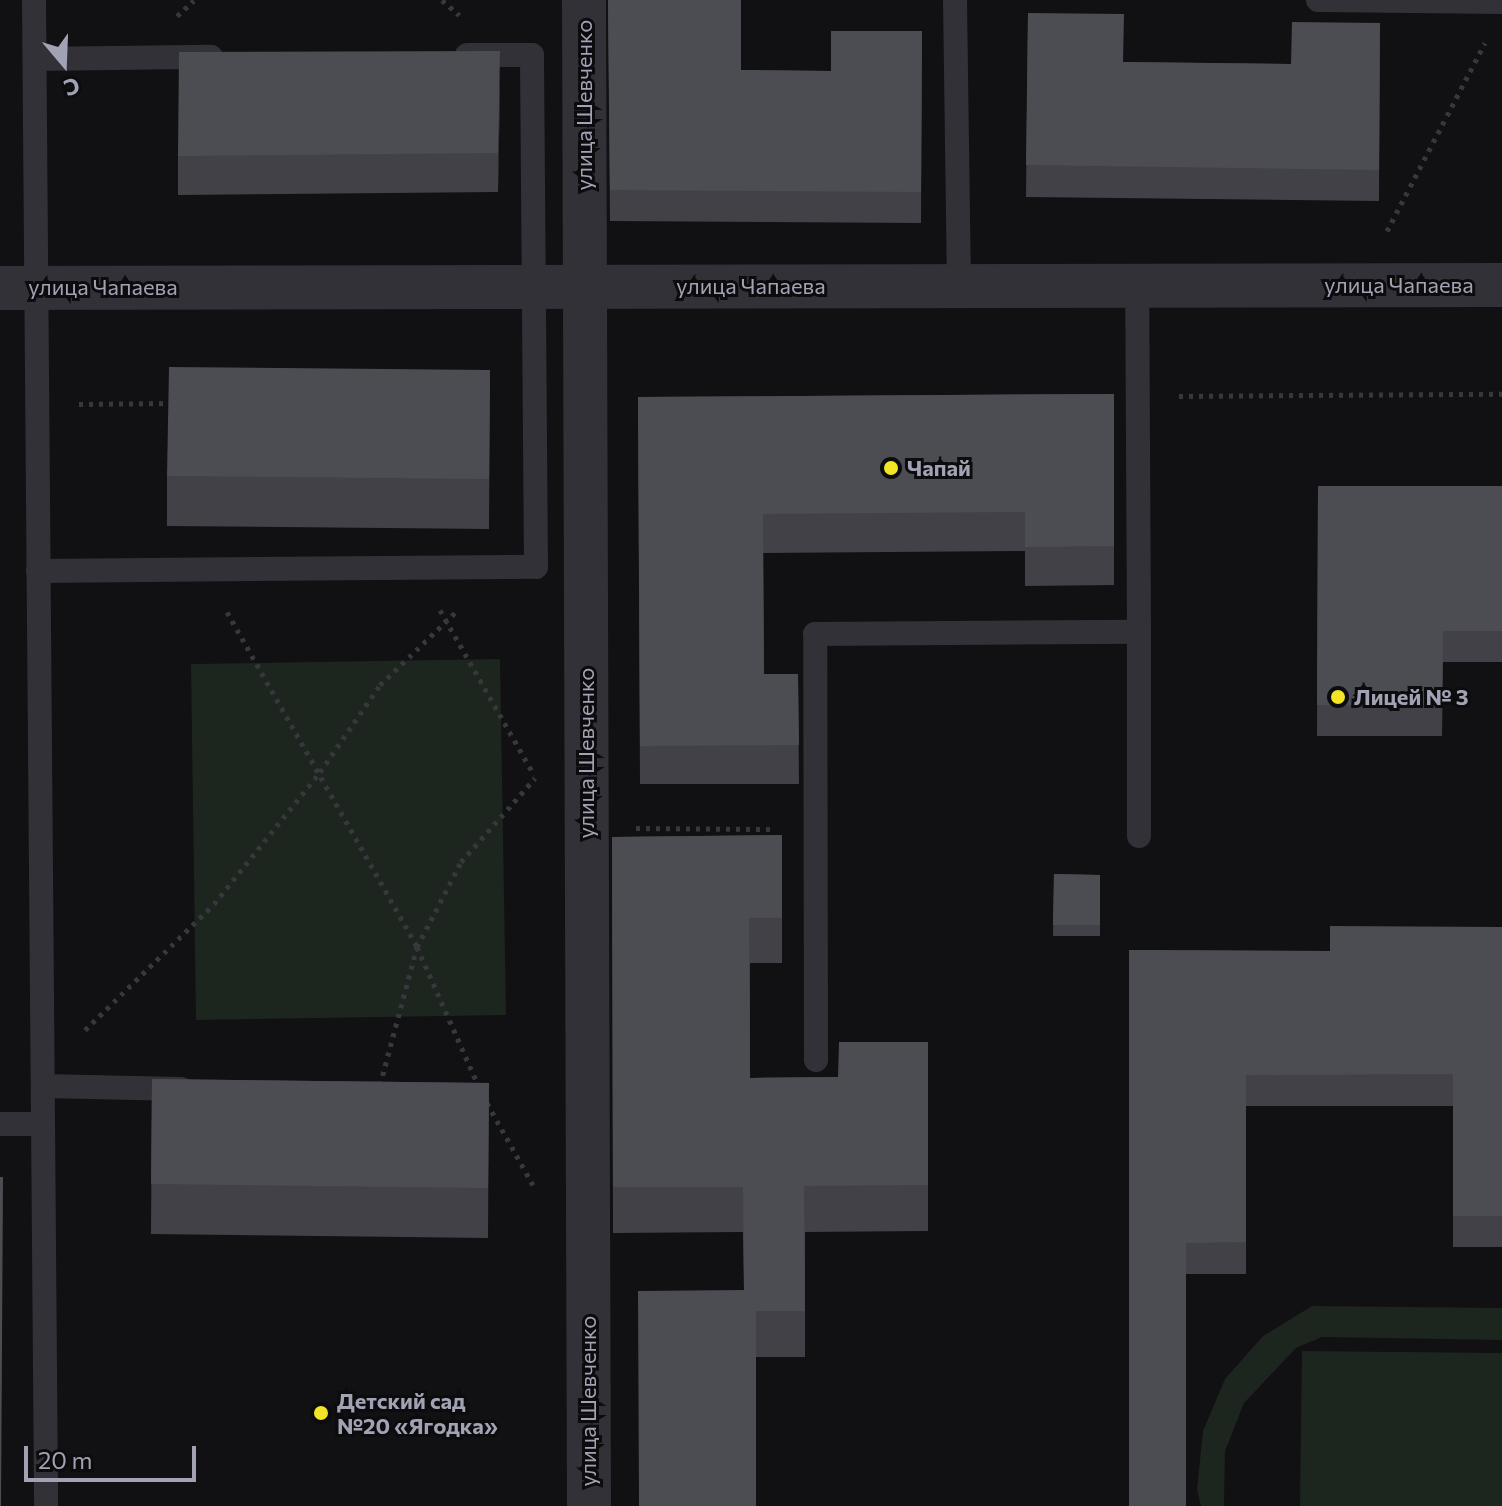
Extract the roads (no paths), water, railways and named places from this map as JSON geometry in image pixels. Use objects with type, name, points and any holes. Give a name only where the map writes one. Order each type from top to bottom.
[{"type":"street","name":"улица Шевченко","points":[[584,0],[589,1506]]},
{"type":"street","name":"улица Чапаева","points":[[18,288],[1502,285]]},
{"type":"lane","points":[[34,0],[35,59],[18,288],[37,404],[46,1506]]},
{"type":"lane","points":[[955,0],[959,286]]},
{"type":"lane","points":[[1318,0],[1502,2]]},
{"type":"lane","points":[[38,571],[536,567],[532,55],[442,55]]},
{"type":"lane","points":[[35,59],[241,57]]},
{"type":"lane","points":[[1137,285],[1139,836]]},
{"type":"lane","points":[[816,1060],[815,634],[1139,632]]},
{"type":"lane","points":[[43,1086],[202,1090]]},
{"type":"lane","points":[[0,1124],[43,1124]]},
{"type":"place","name":"Чапай","points":[[891,468]]},
{"type":"place","name":"Лицей № 3","points":[[1338,697]]},
{"type":"place","name":"Детский сад №20 «Ягодка»","points":[[321,1413]]}]
